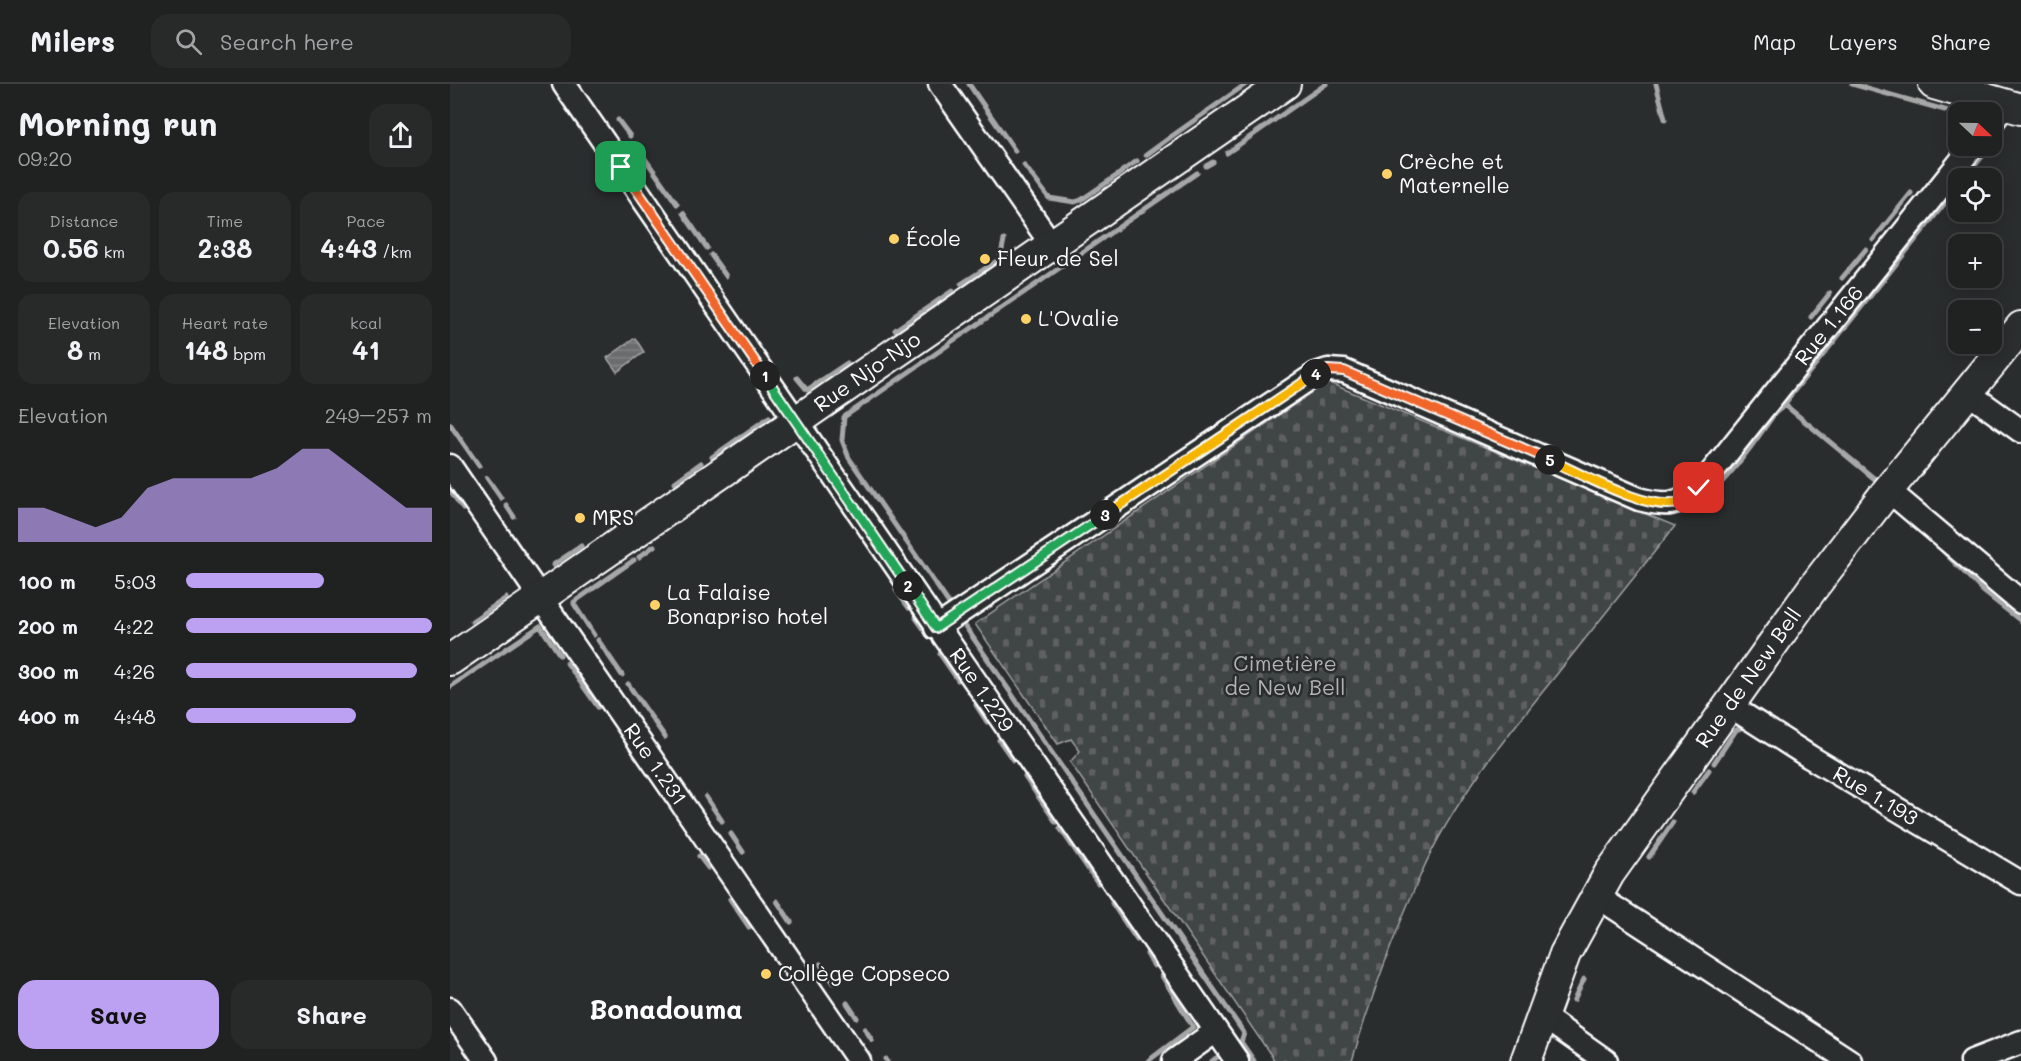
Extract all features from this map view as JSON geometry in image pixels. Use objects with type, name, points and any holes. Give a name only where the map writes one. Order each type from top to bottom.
[{"type":"main road","name":"Rue Njo-Njo","points":[[450,660],[1285,84]]},
{"type":"main road","points":[[1934,84],[2006,112]]},
{"type":"main road","name":"Rue de New Bell","points":[[1526,1061],[1540,1015],[1565,954],[1595,895],[1812,589],[1888,490],[2021,327]]},
{"type":"street","name":"Rue 1.229","points":[[564,84],[1236,1061]]},
{"type":"street","points":[[940,84],[1052,245]]},
{"type":"street","name":"Rue 1.166","points":[[936,628],[1316,374],[1328,370],[1344,371],[1639,499],[1660,504],[1681,502],[1699,488],[1965,156]]},
{"type":"street","points":[[1967,392],[2021,431]]},
{"type":"street","name":"Rue 1.231","points":[[450,466],[594,672],[859,1061]]},
{"type":"street","points":[[1888,490],[2021,602]]},
{"type":"street","name":"Rue 1.193","points":[[1730,706],[1810,757],[2021,883]]},
{"type":"street","points":[[1595,895],[1850,1061]]},
{"type":"street","points":[[450,1009],[486,1061]]},
{"type":"street","points":[[1540,1015],[1606,1061]]},
{"type":"street","points":[[1174,1061],[1216,1031]]},
{"type":"street","points":[[1972,1061],[2021,1042]]},
{"type":"green space","name":"Cimetière de New Bell","points":[[1327,382],[1675,526],[1498,748],[1463,797],[1433,848],[1401,920],[1352,1061],[1275,1061],[1070,762],[1080,751],[1071,739],[1058,744],[975,624]]},
{"type":"shaded area","points":[[635,338],[644,352],[617,372],[607,358]]},
{"type":"waterway","points":[[969,84],[977,96]]},
{"type":"waterway","points":[[1172,136],[1246,84]]},
{"type":"waterway","points":[[1227,153],[1326,84]]},
{"type":"waterway","points":[[1656,84],[1665,119]]},
{"type":"waterway","points":[[1852,84],[1948,111]]},
{"type":"waterway","points":[[977,96],[1004,135]]},
{"type":"waterway","points":[[618,120],[630,136]]},
{"type":"waterway","points":[[1004,135],[1015,151]]},
{"type":"waterway","points":[[1146,155],[1172,136]]},
{"type":"waterway","points":[[641,153],[677,204]]},
{"type":"waterway","points":[[1973,168],[1983,156]]},
{"type":"waterway","points":[[1122,171],[1137,161]]},
{"type":"waterway","points":[[1206,166],[1213,162]]},
{"type":"waterway","points":[[1024,165],[1049,198],[1075,202],[1081,200]]},
{"type":"waterway","points":[[1081,200],[1122,172]]},
{"type":"waterway","points":[[1032,287],[1197,173]]},
{"type":"waterway","points":[[1873,240],[1911,193]]},
{"type":"waterway","points":[[1661,514],[1678,512],[1695,505],[1711,493],[1741,461],[1775,413],[1785,405],[1948,199]]},
{"type":"waterway","points":[[683,213],[707,248]]},
{"type":"waterway","points":[[961,284],[1000,259],[1004,240]]},
{"type":"waterway","points":[[1842,278],[1866,249]]},
{"type":"waterway","points":[[711,255],[726,276]]},
{"type":"waterway","points":[[978,324],[1032,287]]},
{"type":"waterway","points":[[895,330],[952,291]]},
{"type":"waterway","points":[[1811,317],[1830,293]]},
{"type":"waterway","points":[[948,344],[978,324]]},
{"type":"waterway","points":[[948,345],[844,417],[842,440],[849,458],[950,605],[955,602]]},
{"type":"waterway","points":[[1310,365],[1329,359],[1348,362]]},
{"type":"waterway","points":[[797,378],[807,390],[847,363]]},
{"type":"waterway","points":[[1785,405],[1876,480]]},
{"type":"waterway","points":[[712,457],[769,417]]},
{"type":"waterway","points":[[450,424],[479,466]]},
{"type":"waterway","points":[[675,482],[701,463]]},
{"type":"waterway","points":[[1867,493],[1882,475]]},
{"type":"waterway","points":[[487,478],[501,498]]},
{"type":"waterway","points":[[450,490],[463,509]]},
{"type":"waterway","points":[[506,505],[514,517]]},
{"type":"waterway","points":[[1937,545],[1983,591],[2021,621]]},
{"type":"waterway","points":[[553,565],[581,546]]},
{"type":"waterway","points":[[639,557],[654,546]]},
{"type":"waterway","points":[[574,602],[634,560]]},
{"type":"waterway","points":[[896,590],[909,608]]},
{"type":"waterway","points":[[472,621],[506,598]]},
{"type":"waterway","points":[[574,604],[594,635]]},
{"type":"waterway","points":[[916,618],[929,636]]},
{"type":"waterway","points":[[968,619],[963,623],[1244,1033],[1241,1042],[1254,1061]]},
{"type":"waterway","points":[[450,687],[540,626],[560,655]]},
{"type":"waterway","points":[[598,640],[622,675]]},
{"type":"waterway","points":[[940,654],[958,680]]},
{"type":"waterway","points":[[567,663],[598,707]]},
{"type":"waterway","points":[[628,684],[665,737]]},
{"type":"waterway","points":[[976,705],[987,722]]},
{"type":"waterway","points":[[1714,763],[1736,730],[1747,726]]},
{"type":"waterway","points":[[999,740],[1013,760]]},
{"type":"waterway","points":[[1693,792],[1709,770]]},
{"type":"waterway","points":[[1025,777],[1056,822]]},
{"type":"waterway","points":[[706,797],[722,821]]},
{"type":"waterway","points":[[1649,857],[1673,822]]},
{"type":"waterway","points":[[1060,828],[1098,883]]},
{"type":"waterway","points":[[731,834],[743,852]]},
{"type":"waterway","points":[[699,856],[708,868]]},
{"type":"waterway","points":[[730,899],[749,927]]},
{"type":"waterway","points":[[777,901],[791,922]]},
{"type":"waterway","points":[[1112,903],[1137,940]]},
{"type":"waterway","points":[[1147,954],[1154,966]]},
{"type":"waterway","points":[[820,964],[834,983]]},
{"type":"waterway","points":[[1148,1061],[1193,1027],[1162,976]]},
{"type":"waterway","points":[[1574,1000],[1584,979]]},
{"type":"waterway","points":[[847,1003],[857,1018]]},
{"type":"waterway","points":[[865,1029],[872,1040]]},
{"type":"waterway","points":[[1212,1061],[1222,1054]]},
{"type":"place","name":"Crèche et Maternelle","points":[[1387,174]]},
{"type":"place","name":"École","points":[[894,239]]},
{"type":"place","name":"Fleur de Sel","points":[[985,259]]},
{"type":"place","name":"L'Ovalie","points":[[1026,319]]},
{"type":"place","name":"MRS","points":[[580,518]]},
{"type":"place","name":"La Falaise Bonapriso hotel","points":[[655,605]]},
{"type":"place","name":"Collège Copseco","points":[[766,974]]},
{"type":"district","name":"Bonadouma","points":[[666,1010]]},
{"type":"route","points":[[621,167],[936,628],[1316,374],[1328,370],[1344,371],[1639,499],[1660,504],[1681,502],[1699,488]]}]
